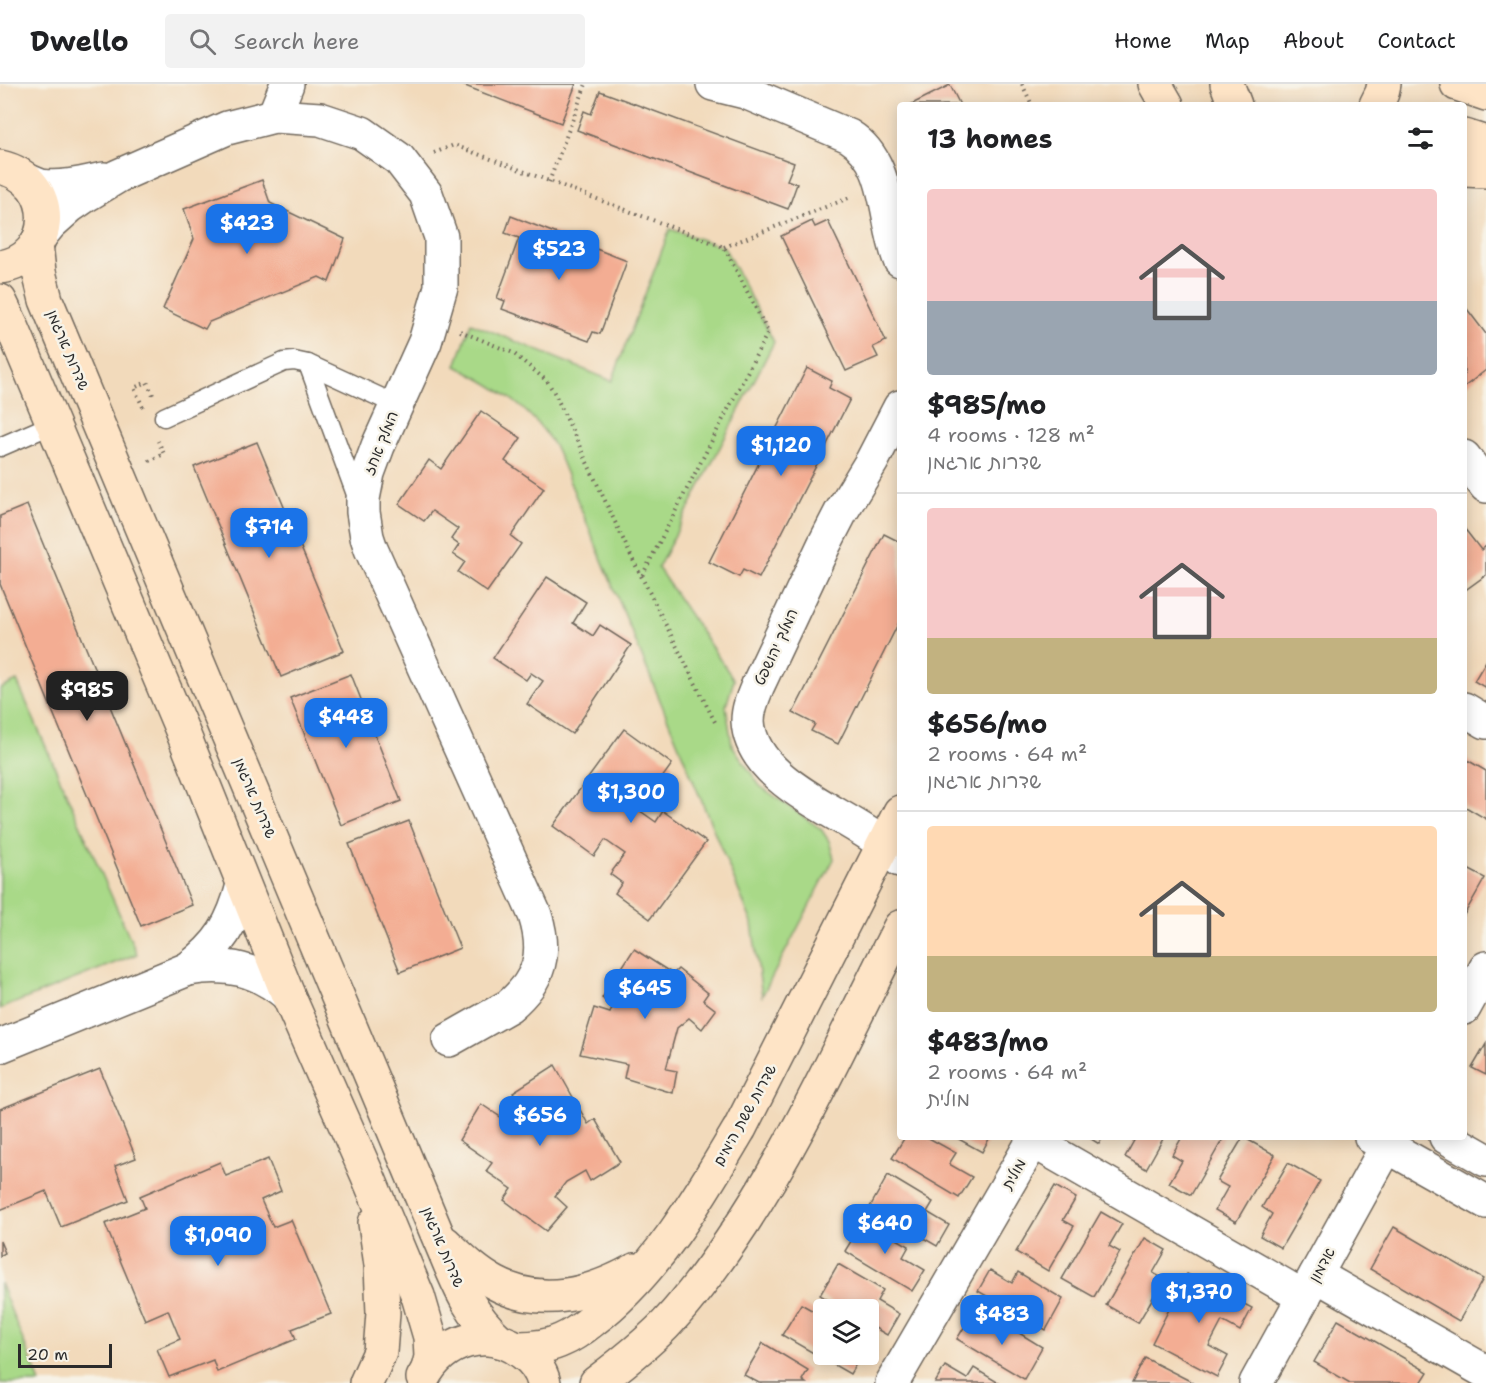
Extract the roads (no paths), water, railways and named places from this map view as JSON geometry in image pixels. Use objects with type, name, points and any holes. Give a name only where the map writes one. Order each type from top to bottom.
[{"type":"street","points":[[274,116],[287,84]]},
{"type":"street","points":[[713,84],[745,92],[858,141],[875,167],[882,184],[897,246]]},
{"type":"street","points":[[1155,84],[1165,102]]},
{"type":"street","points":[[1378,102],[1384,84]]},
{"type":"street","points":[[1457,84],[1486,94]]},
{"type":"street","name":"המלך אחז","points":[[38,239],[50,224],[69,207],[118,176],[227,128],[274,116],[320,119],[362,133],[399,159],[426,194],[441,237],[441,287],[425,342],[368,473],[363,499],[365,531],[371,549],[535,915],[541,943],[538,968],[526,989],[509,1005],[449,1040]]},
{"type":"street","points":[[1467,137],[1486,143]]},
{"type":"street","points":[[0,143],[16,174]]},
{"type":"street","points":[[1467,170],[1486,171]]},
{"type":"street","name":"המלך אחז","points":[[16,174],[40,186],[74,184],[118,176]]},
{"type":"street","name":"שדרות ארגמן","points":[[16,174],[35,188],[42,206],[44,215],[38,239],[39,272],[46,300],[465,1299],[482,1323],[528,1357],[543,1377],[544,1383]]},
{"type":"street","points":[[0,267],[22,258],[30,252],[38,239]]},
{"type":"street","points":[[0,301],[181,728],[288,996],[367,1174],[422,1306],[430,1337],[431,1356],[425,1376]]},
{"type":"street","name":"המלך יהושפט","points":[[895,850],[780,777],[761,758],[754,747],[748,719],[750,703],[824,544],[897,413]]},
{"type":"street","points":[[1467,461],[1486,486]]},
{"type":"street","points":[[1467,711],[1486,722]]},
{"type":"street","name":"שדרות ששת הימים","points":[[425,1376],[441,1354],[456,1344],[481,1338],[509,1345],[544,1346],[562,1341],[605,1311],[629,1288],[676,1230],[740,1128],[895,850],[897,835]]},
{"type":"street","points":[[188,969],[224,934],[236,912],[243,885]]},
{"type":"street","points":[[596,1383],[639,1350],[667,1323],[693,1293],[758,1199],[785,1153],[897,933]]},
{"type":"street","points":[[873,979],[897,960]]},
{"type":"street","points":[[0,1046],[188,969],[214,966],[240,969],[264,978],[288,996]]},
{"type":"street","points":[[1467,1001],[1479,975]]},
{"type":"street","points":[[1384,1140],[1486,1202]]},
{"type":"street","name":"אדמון","points":[[1256,1383],[1310,1286],[1384,1140]]},
{"type":"street","points":[[1451,1140],[1486,1160]]},
{"type":"street","name":"מולית","points":[[892,1383],[1033,1142],[1310,1286],[1486,1372]]},
{"type":"street","points":[[366,1383],[380,1352],[383,1313],[379,1248],[367,1174]]},
{"type":"street","points":[[438,1236],[466,1263],[495,1283],[522,1294],[549,1298],[575,1295],[600,1287],[652,1260]]},
{"type":"lane","points":[[164,417],[284,362],[294,361],[309,364],[396,405]]},
{"type":"lane","points":[[309,364],[363,512]]},
{"type":"lane","points":[[0,447],[53,424]]}]
